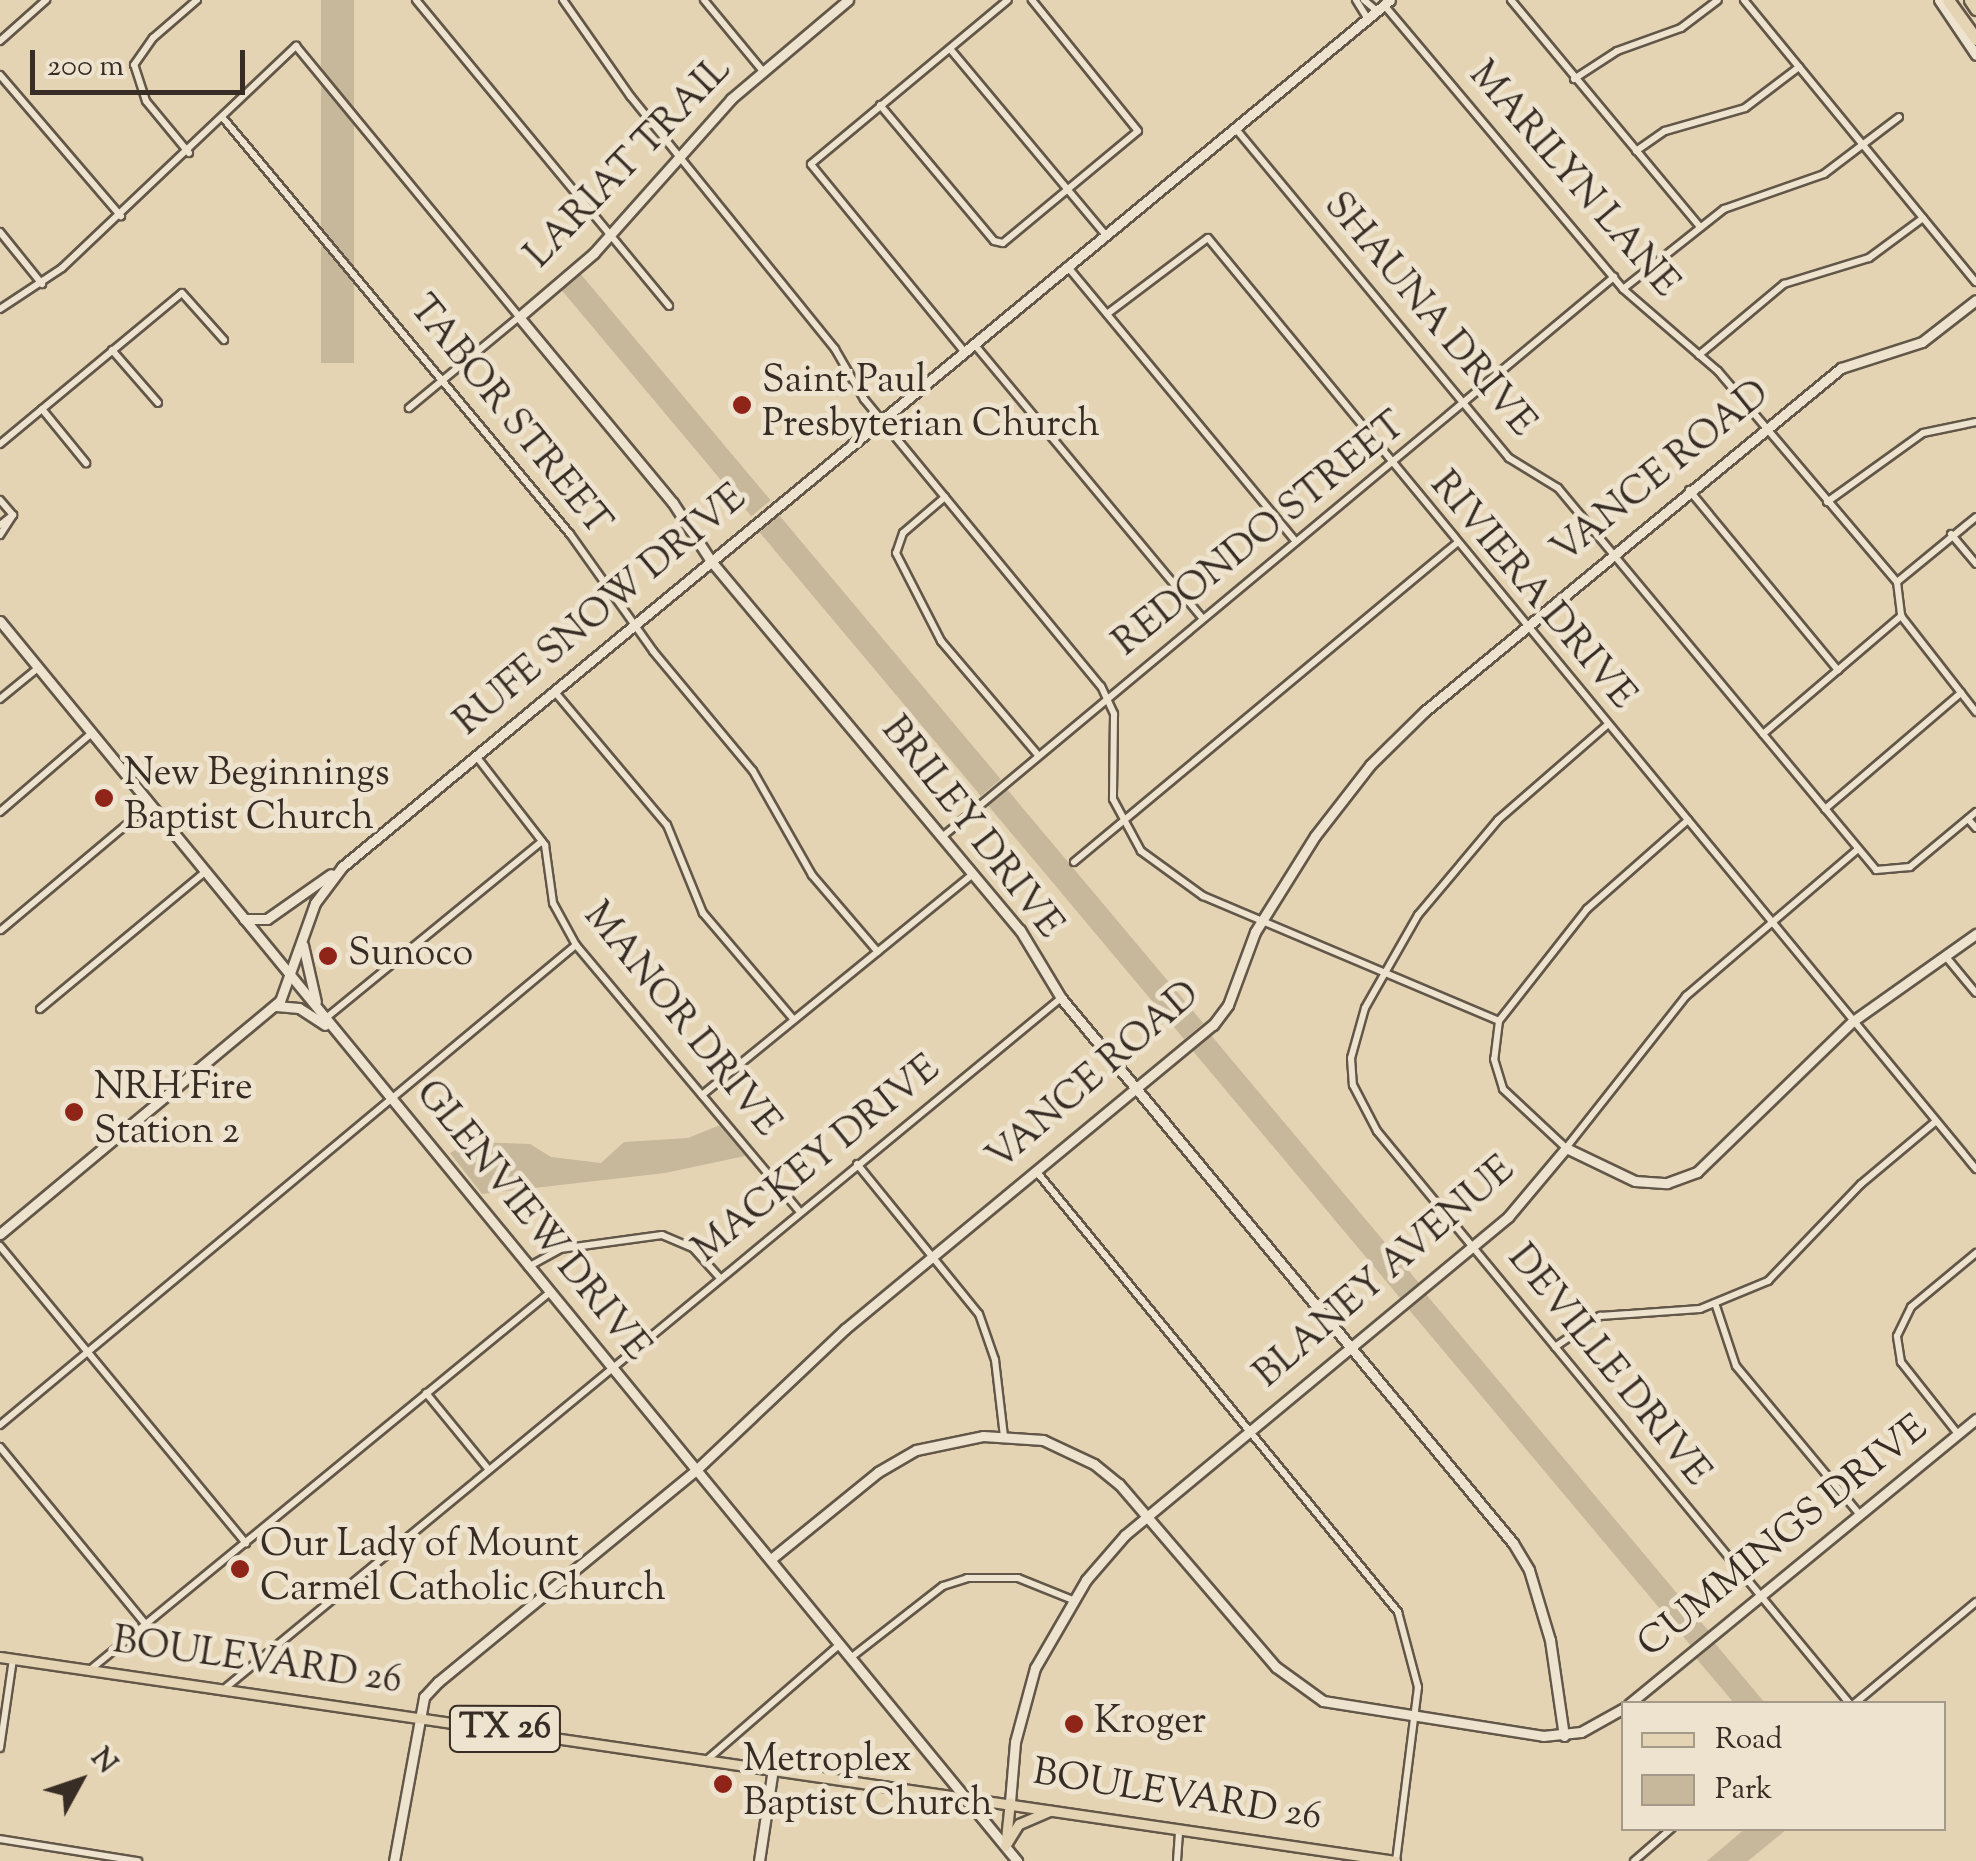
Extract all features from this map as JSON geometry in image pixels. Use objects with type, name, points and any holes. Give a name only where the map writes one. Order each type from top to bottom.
[{"type":"highway","points":[[1948,0],[1976,39]]},
{"type":"highway","points":[[1970,0],[1976,9]]},
{"type":"main road","name":"BOULEVARD 26","points":[[0,1657],[1395,1861]]},
{"type":"main road","points":[[1004,1846],[1010,1802]]},
{"type":"main road","points":[[1004,1846],[1018,1824],[1050,1811]]},
{"type":"street","points":[[0,41],[46,0]]},
{"type":"street","points":[[189,153],[146,100],[134,65],[153,38],[197,0]]},
{"type":"street","points":[[416,0],[669,306]]},
{"type":"street","points":[[564,0],[678,157],[835,348],[880,420],[1108,697],[1120,819],[1167,875],[1261,921],[1500,1021]]},
{"type":"street","points":[[704,0],[762,70]]},
{"type":"street","points":[[964,350],[811,164],[1008,0]]},
{"type":"street","points":[[880,104],[999,244],[1137,135],[1032,0]]},
{"type":"street","points":[[1356,0],[1380,9]]},
{"type":"street","points":[[1364,0],[1380,9]]},
{"type":"street","points":[[1510,0],[1700,227]]},
{"type":"street","points":[[1574,79],[1617,52],[1681,28],[1718,0]]},
{"type":"street","points":[[1744,0],[1976,282]]},
{"type":"street","points":[[1939,0],[1976,55]]},
{"type":"street","name":"LARIAT TRAIL","points":[[409,408],[519,318],[610,235],[762,70],[845,1]]},
{"type":"street","name":"RUFE SNOW DRIVE","points":[[0,1234],[273,1007],[292,978],[315,902],[342,867],[1380,9]]},
{"type":"street","name":"MARILYN LANE","points":[[1380,9],[1624,289],[1699,355],[1897,582]]},
{"type":"street","name":"BRILEY DRIVE","points":[[223,118],[291,48],[673,503],[711,561],[1020,930],[1061,998],[1522,1556],[1550,1640],[1564,1736]]},
{"type":"street","points":[[951,50],[1106,234]]},
{"type":"street","points":[[1636,151],[1674,127],[1744,108],[1799,67]]},
{"type":"street","points":[[0,75],[120,216]]},
{"type":"street","points":[[1624,289],[1724,209],[1824,174],[1899,117]]},
{"type":"street","points":[[0,309],[42,284],[223,118]]},
{"type":"street","name":"TABOR STREET","points":[[223,118],[570,534],[634,626],[753,771],[812,875],[878,952]]},
{"type":"street","name":"SHAUNA DRIVE","points":[[1235,128],[1509,458],[1558,488],[1858,849]]},
{"type":"street","points":[[1699,355],[1784,284],[1869,258],[1923,218]]},
{"type":"street","points":[[0,232],[42,284]]},
{"type":"street","name":"RIVIERA DRIVE","points":[[1107,314],[1208,238],[1389,466],[1976,1170]]},
{"type":"street","points":[[1066,265],[1295,541]]},
{"type":"street","name":"REDONDO STREET","points":[[942,836],[1614,277]]},
{"type":"street","points":[[0,444],[182,293],[224,340]]},
{"type":"street","name":"VANCE ROAD","points":[[394,1861],[419,1717],[438,1682],[696,1470],[809,1360],[1222,1015],[1261,921],[1370,765],[1526,626],[1764,427],[1841,368],[1922,342],[1976,300]]},
{"type":"street","points":[[973,343],[1202,618]]},
{"type":"street","points":[[112,350],[158,403]]},
{"type":"street","points":[[42,410],[86,463]]},
{"type":"street","points":[[1826,502],[1923,433],[1976,422]]},
{"type":"street","points":[[1688,489],[1838,670]]},
{"type":"street","points":[[945,497],[903,533],[896,553],[941,642],[1038,755]]},
{"type":"street","points":[[0,500],[13,515]]},
{"type":"street","points":[[0,525],[13,515]]},
{"type":"street","points":[[0,536],[13,515]]},
{"type":"street","points":[[1976,518],[1897,582],[1901,616],[1976,712]]},
{"type":"street","points":[[1952,534],[1976,564]]},
{"type":"street","points":[[1074,862],[1120,819],[1457,543]]},
{"type":"street","points":[[1763,734],[1901,616]]},
{"type":"street","name":"GLENVIEW DRIVE","points":[[0,620],[528,1268],[853,1656],[1017,1861]]},
{"type":"street","points":[[0,699],[38,667]]},
{"type":"street","points":[[554,690],[667,825],[703,913],[794,1020]]},
{"type":"street","points":[[1825,809],[1961,693]]},
{"type":"street","name":"DEVILLE DRIVE","points":[[1606,726],[1479,840],[1382,972],[1355,1040],[1353,1086],[1377,1131],[1849,1701]]},
{"type":"street","points":[[0,812],[92,733]]},
{"type":"street","name":"MANOR DRIVE","points":[[476,756],[542,840],[553,902],[576,944],[799,1211]]},
{"type":"street","points":[[1,930],[150,805]]},
{"type":"street","points":[[1858,849],[1876,870],[1910,866],[1976,812]]},
{"type":"street","points":[[1968,819],[1976,828]]},
{"type":"street","points":[[1688,820],[1578,918],[1500,1021],[1494,1059],[1502,1089],[1566,1148],[1635,1181],[1667,1183],[1697,1172],[1854,1021],[1976,934]]},
{"type":"street","points":[[326,1019],[542,840]]},
{"type":"street","name":"BLANEY AVENUE","points":[[1010,1802],[1015,1742],[1031,1679],[1073,1600],[1100,1561],[1148,1515],[1525,1200],[1663,1022],[1858,849]]},
{"type":"street","points":[[244,919],[266,918],[342,867]]},
{"type":"street","points":[[40,1009],[206,872]]},
{"type":"street","points":[[702,1095],[973,874]]},
{"type":"street","points":[[302,943],[318,1010]]},
{"type":"street","points":[[0,1425],[576,944]]},
{"type":"street","points":[[1947,958],[1976,993]]},
{"type":"street","name":"MACKEY DRIVE","points":[[224,1689],[1061,998]]},
{"type":"street","points":[[273,1007],[299,1008],[338,1035]]},
{"type":"street","points":[[1555,1346],[1600,1316],[1671,1314],[1714,1303],[1768,1281],[1861,1184],[1936,1121]]},
{"type":"street","points":[[857,1164],[934,1256],[986,1331],[1004,1436]]},
{"type":"street","points":[[1036,1171],[1252,1429],[1398,1612],[1414,1658],[1416,1720],[1395,1861]]},
{"type":"street","points":[[528,1268],[560,1249],[662,1235],[693,1248],[719,1277]]},
{"type":"street","points":[[0,1246],[246,1543]]},
{"type":"street","points":[[1958,1434],[1901,1362],[1896,1336],[1912,1307],[1976,1253]]},
{"type":"street","points":[[90,1670],[549,1293]]},
{"type":"street","points":[[1714,1303],[1736,1366],[1860,1514]]},
{"type":"street","points":[[426,1393],[489,1470]]},
{"type":"street","name":"CUMMINGS DRIVE","points":[[1632,1701],[1976,1419]]},
{"type":"street","points":[[771,1559],[898,1459],[960,1438],[1004,1436],[1068,1449],[1119,1484],[1297,1686],[1332,1705],[1416,1720],[1564,1736]]},
{"type":"street","points":[[0,1447],[146,1624]]},
{"type":"street","points":[[853,1656],[943,1586],[967,1578],[1018,1578],[1073,1600]]},
{"type":"street","points":[[1856,1701],[1976,1602]]},
{"type":"street","points":[[709,1758],[842,1643]]},
{"type":"street","points":[[0,1748],[13,1658]]},
{"type":"street","name":"CUMMINGS DRIVE","points":[[1564,1736],[1621,1708]]},
{"type":"street","points":[[759,1861],[773,1768]]},
{"type":"street","points":[[1177,1861],[1179,1828]]},
{"type":"street","points":[[1634,1861],[1669,1831]]},
{"type":"street","points":[[0,1839],[138,1861]]},
{"type":"green space","points":[[321,0],[354,0],[354,363],[321,363]]},
{"type":"green space","points":[[579,272],[771,500],[751,516],[560,288]]},
{"type":"green space","points":[[779,515],[1001,779],[981,796],[759,532]]},
{"type":"green space","points":[[1006,788],[1203,1023],[1184,1039],[987,804]]},
{"type":"green space","points":[[1210,1034],[1419,1283],[1401,1298],[1192,1049]]},
{"type":"green space","points":[[720,1125],[745,1156],[665,1173],[482,1194],[450,1153],[471,1142],[530,1144],[551,1157],[601,1163],[624,1142],[688,1138]]},
{"type":"green space","points":[[1425,1293],[1709,1632],[1691,1646],[1407,1308]]},
{"type":"green space","points":[[1713,1641],[1763,1701],[1732,1701],[1695,1657]]},
{"type":"green space","points":[[1742,1831],[1785,1831],[1748,1861],[1707,1861]]},
{"type":"place","name":"Saint Paul Presbyterian Church","points":[[742,405]]},
{"type":"place","name":"New Beginnings Baptist Church","points":[[104,798]]},
{"type":"place","name":"Sunoco","points":[[328,956]]},
{"type":"place","name":"NRH Fire Station 2","points":[[74,1112]]},
{"type":"place","name":"Our Lady of Mount Carmel Catholic Church","points":[[240,1569]]},
{"type":"place","name":"Kroger","points":[[1074,1724]]},
{"type":"place","name":"Metroplex Baptist Church","points":[[723,1784]]}]
